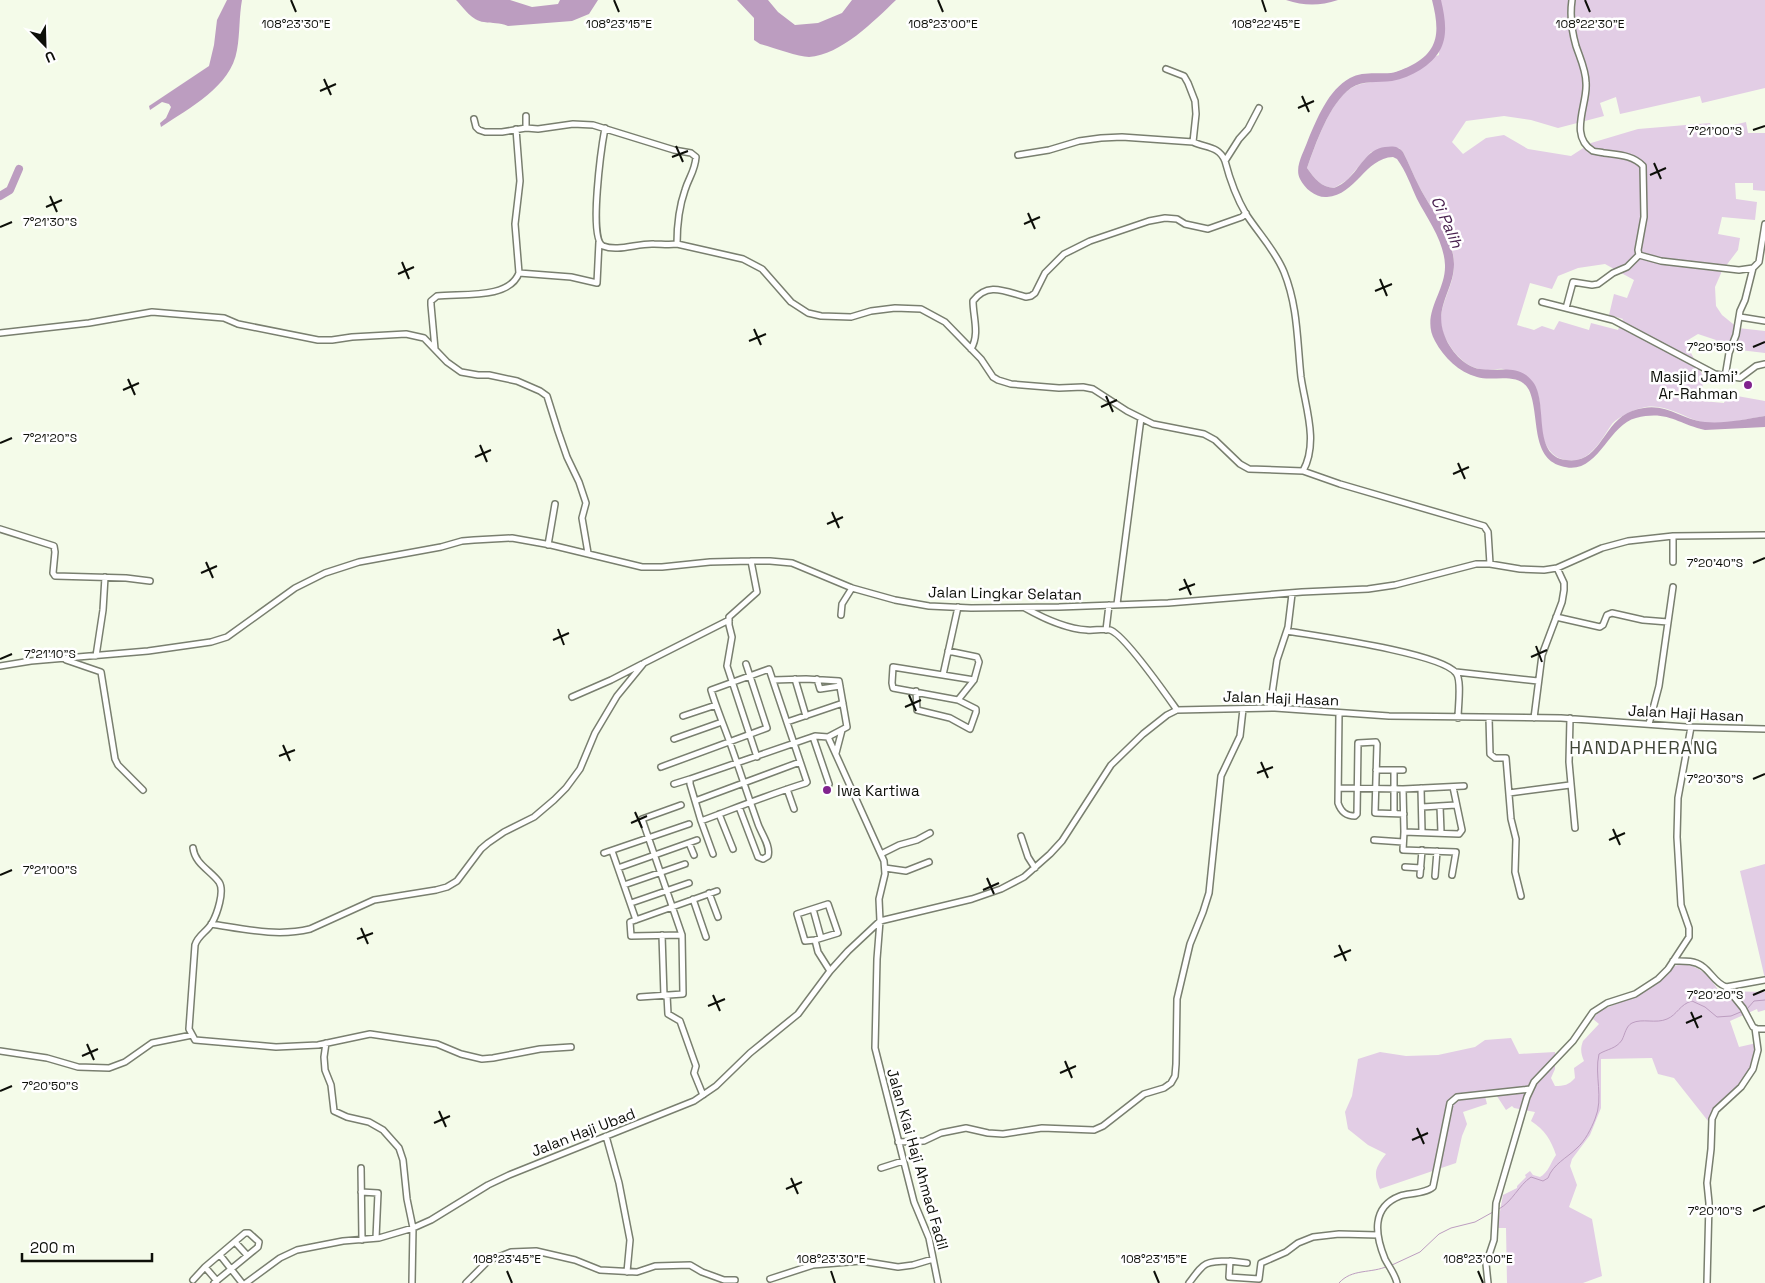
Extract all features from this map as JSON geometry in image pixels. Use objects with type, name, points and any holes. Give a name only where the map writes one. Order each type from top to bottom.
[{"type":"street","points":[[1572,0],[1574,38],[1586,82],[1586,95],[1580,125],[1581,134],[1585,143],[1594,151],[1631,157],[1643,166],[1644,217],[1638,250],[1639,256]]},
{"type":"street","points":[[1166,69],[1184,76],[1195,101],[1196,114],[1193,142]]},
{"type":"street","points":[[1225,161],[1248,129],[1259,108]]},
{"type":"street","points":[[526,116],[526,128]]},
{"type":"street","points":[[474,119],[476,127],[485,132],[502,132],[526,128],[538,129],[573,124],[605,128],[674,150],[691,153],[696,157],[680,209],[677,244]]},
{"type":"street","points":[[519,273],[571,277],[597,283],[599,242],[596,225],[597,196],[600,154],[605,128]]},
{"type":"street","points":[[435,350],[430,305],[432,298],[440,295],[502,290],[515,281],[519,273],[515,224],[520,181],[516,129]]},
{"type":"street","points":[[1018,154],[1049,150],[1079,141],[1122,137],[1193,142],[1216,149],[1223,156],[1231,186],[1285,273],[1295,308],[1301,377],[1310,428],[1310,445],[1307,462],[1303,471]]},
{"type":"street","points":[[971,350],[975,336],[973,301],[982,292],[993,289],[1030,296],[1035,293],[1045,273],[1072,249],[1150,221],[1165,218],[1177,219],[1185,224],[1208,229],[1242,217],[1246,213]]},
{"type":"street","points":[[1725,377],[1729,353],[1736,335],[1753,268],[1758,262],[1765,224]]},
{"type":"street","points":[[599,242],[603,246],[613,247],[677,244],[743,259],[762,269],[791,302],[808,312],[821,316],[851,317],[871,311],[895,308],[921,309],[945,322],[981,358],[993,377],[998,380],[1011,384],[1094,389],[1153,424],[1204,434],[1214,440],[1240,464],[1249,469],[1303,471],[1331,482],[1484,526],[1488,532],[1490,564]]},
{"type":"street","points":[[1639,256],[1661,262],[1739,270],[1753,268]]},
{"type":"street","points":[[1566,308],[1573,282],[1598,284],[1613,273],[1626,267],[1639,256]]},
{"type":"street","points":[[1542,302],[1613,320],[1725,377],[1742,378],[1756,366],[1765,364]]},
{"type":"street","points":[[0,333],[89,323],[152,312],[224,318],[246,326],[318,340],[406,334],[424,338],[447,362],[461,372],[517,381],[547,396],[567,457],[579,482],[586,503],[582,518],[588,553]]},
{"type":"street","points":[[1740,318],[1765,321]]},
{"type":"street","points":[[1117,604],[1141,418]]},
{"type":"street","points":[[548,544],[555,504]]},
{"type":"street","points":[[0,529],[54,546],[53,573],[55,576],[126,578],[150,581]]},
{"type":"street","name":"Jalan Lingkar Selatan","points":[[0,666],[31,661],[186,646],[227,637],[295,588],[325,573],[359,562],[441,547],[462,541],[512,538],[548,544],[642,567],[710,562],[770,561],[792,563],[852,588],[896,600],[929,606],[1024,608],[1168,603],[1368,589],[1395,585],[1464,566],[1490,564],[1531,570],[1557,568],[1576,558],[1628,540],[1673,536],[1765,535]]},
{"type":"street","points":[[1673,536],[1673,562]]},
{"type":"street","points":[[572,697],[729,620],[757,592],[751,561]]},
{"type":"street","points":[[1534,718],[1542,655],[1562,602],[1564,590],[1564,583],[1557,568]]},
{"type":"street","points":[[96,656],[103,610],[105,577]]},
{"type":"street","points":[[1649,724],[1659,686],[1673,587]]},
{"type":"street","points":[[841,615],[842,604],[852,588]]},
{"type":"street","points":[[1270,708],[1274,673],[1287,631],[1292,594]]},
{"type":"street","points":[[1106,630],[1109,605]]},
{"type":"street","points":[[943,675],[958,607]]},
{"type":"street","points":[[880,921],[972,899],[994,892],[1024,877],[1062,841],[1111,765],[1143,734],[1167,715],[1177,710],[1159,684],[1119,636],[1109,630],[1070,628],[1024,608]]},
{"type":"street","points":[[1556,617],[1600,627],[1603,625],[1607,615],[1612,613],[1643,620],[1668,622]]},
{"type":"street","points":[[729,620],[732,637],[727,666],[757,757]]},
{"type":"street","points":[[1287,631],[1398,650],[1437,661],[1450,667],[1459,678],[1458,718]]},
{"type":"street","points":[[948,651],[977,657],[979,662],[974,680],[958,700]]},
{"type":"street","points":[[61,659],[101,672],[115,759],[118,765],[143,790]]},
{"type":"street","points":[[211,924],[270,933],[299,932],[310,929],[374,900],[447,887],[463,874],[481,849],[488,843],[534,817],[566,788],[580,768],[595,733],[617,696],[644,663]]},
{"type":"street","points":[[661,766],[768,727],[746,664]]},
{"type":"street","points":[[916,691],[917,710],[950,718],[970,729],[976,709],[958,700],[916,691],[893,688],[892,668],[974,680]]},
{"type":"street","points":[[701,821],[751,802],[807,782],[769,669],[711,690],[730,742],[737,763],[751,802],[757,820],[769,850],[768,856],[763,859],[758,857],[739,807]]},
{"type":"street","points":[[1456,672],[1538,681]]},
{"type":"street","points":[[795,679],[806,716]]},
{"type":"street","points":[[817,679],[820,689],[840,686]]},
{"type":"street","points":[[773,680],[837,680],[840,686],[847,726],[828,737]]},
{"type":"street","points":[[787,722],[843,703]]},
{"type":"street","points":[[683,716],[716,705]]},
{"type":"street","name":"Jalan Haji Hasan","points":[[1177,710],[1270,708],[1389,716],[1570,718],[1690,727],[1765,729]]},
{"type":"street","points":[[898,1142],[924,1141],[941,1133],[966,1128],[1003,1134],[1042,1128],[1094,1130],[1103,1126],[1144,1094],[1164,1088],[1171,1082],[1175,1076],[1176,1064],[1177,999],[1190,944],[1203,912],[1208,893],[1221,776],[1240,736],[1243,709]]},
{"type":"street","points":[[1339,713],[1338,803],[1340,809],[1349,816],[1355,816],[1358,812],[1358,743],[1376,742],[1378,744],[1375,813],[1404,814]]},
{"type":"street","points":[[1489,718],[1490,754],[1495,758],[1506,758],[1511,819],[1516,839],[1514,872],[1521,896]]},
{"type":"street","points":[[1570,718],[1570,786],[1575,828]]},
{"type":"street","points":[[674,739],[722,722]]},
{"type":"street","points":[[1488,1283],[1486,1264],[1494,1240],[1495,1212],[1499,1190],[1530,1089],[1545,1070],[1573,1041],[1593,1012],[1607,1003],[1635,994],[1664,973],[1690,935],[1681,905],[1677,836],[1678,798],[1690,727]]},
{"type":"street","points":[[836,753],[842,730]]},
{"type":"street","points":[[674,784],[757,757],[813,736],[823,735],[828,737],[836,753],[881,854],[885,868],[906,871],[929,862]]},
{"type":"street","points":[[813,736],[829,784]]},
{"type":"street","points":[[695,801],[800,762]]},
{"type":"street","points":[[1376,770],[1403,770]]},
{"type":"street","points":[[1394,770],[1394,813]]},
{"type":"street","points":[[690,779],[701,821],[713,854]]},
{"type":"street","points":[[1338,788],[1403,789],[1464,786]]},
{"type":"street","points":[[1509,793],[1570,786]]},
{"type":"street","points":[[1404,832],[1459,834],[1462,830],[1453,787]]},
{"type":"street","points":[[1421,788],[1422,832]]},
{"type":"street","points":[[787,789],[794,809]]},
{"type":"street","points":[[1403,789],[1403,850],[1456,852],[1452,875]]},
{"type":"street","points":[[1422,807],[1456,804]]},
{"type":"street","points":[[640,997],[683,994],[682,935],[668,889],[642,819],[681,805]]},
{"type":"street","points":[[1440,806],[1441,832]]},
{"type":"street","points":[[719,814],[733,849]]},
{"type":"street","points":[[746,824],[757,820]]},
{"type":"street","points":[[604,853],[649,836],[689,824]]},
{"type":"street","points":[[881,854],[930,833]]},
{"type":"street","points":[[1021,836],[1028,857],[1035,868]]},
{"type":"street","points":[[618,868],[698,840]]},
{"type":"street","points":[[1374,840],[1403,842]]},
{"type":"street","points":[[689,843],[694,855]]},
{"type":"street","points":[[193,848],[194,856],[219,882],[222,888],[222,894],[211,924],[200,935],[195,945],[189,1029],[195,1040],[276,1047],[326,1043],[370,1034],[437,1044],[461,1054],[482,1058],[493,1058],[540,1048],[571,1047]]},
{"type":"street","points":[[612,850],[636,920]]},
{"type":"street","points":[[1420,875],[1422,850]]},
{"type":"street","points":[[1435,876],[1437,851]]},
{"type":"street","points":[[624,885],[685,864]]},
{"type":"street","points":[[1405,867],[1421,868]]},
{"type":"street","name":"Jalan Kiai Haji Ahmad Fadil","points":[[885,868],[884,885],[879,899],[880,921],[874,1048],[914,1202],[926,1230],[938,1283]]},
{"type":"street","points":[[631,903],[690,883]]},
{"type":"street","points":[[682,935],[631,936],[630,922],[718,891]]},
{"type":"street","points":[[709,893],[718,917]]},
{"type":"street","points":[[693,899],[706,937]]},
{"type":"street","points":[[829,905],[838,932],[805,941],[797,915],[798,913],[813,909],[829,905]]},
{"type":"street","points":[[813,909],[818,939],[818,952],[830,971]]},
{"type":"street","name":"Jalan Haji Ubad","points":[[246,1283],[280,1258],[297,1250],[376,1238],[413,1228],[431,1220],[468,1196],[502,1178],[694,1101],[716,1086],[750,1053],[798,1014],[830,971],[880,921]]},
{"type":"street","points":[[662,935],[668,1014],[680,1022],[696,1066],[694,1073],[703,1095]]},
{"type":"street","points":[[1674,961],[1693,962],[1701,965],[1716,981],[1726,987],[1755,1028],[1758,1050],[1753,1069],[1740,1087],[1716,1110],[1712,1119],[1712,1149],[1708,1175],[1707,1281]]},
{"type":"street","points":[[1726,987],[1765,980]]},
{"type":"street","points":[[1755,1028],[1765,1029]]},
{"type":"street","points":[[0,1051],[47,1058],[78,1067],[109,1068],[125,1062],[152,1044],[192,1035]]},
{"type":"street","points":[[326,1043],[324,1070],[331,1085],[333,1107],[336,1113],[369,1122],[383,1130],[400,1148],[406,1199],[413,1228],[412,1283]]},
{"type":"street","points":[[1397,1283],[1378,1235],[1377,1224],[1379,1216],[1388,1202],[1408,1193],[1428,1190],[1433,1187],[1448,1110],[1453,1099],[1464,1096],[1530,1089]]},
{"type":"street","points":[[606,1136],[619,1183],[630,1240],[628,1272]]},
{"type":"street","points":[[881,1168],[903,1161]]},
{"type":"street","points":[[361,1168],[362,1240]]},
{"type":"street","points":[[361,1192],[378,1193],[376,1238]]},
{"type":"street","points":[[193,1280],[205,1267],[247,1232],[259,1242],[258,1247],[216,1282],[205,1267]]},
{"type":"street","points":[[1230,1261],[1228,1277],[1259,1278],[1261,1263],[1286,1252],[1298,1243],[1313,1236],[1339,1234],[1378,1235]]},
{"type":"street","points":[[235,1242],[247,1255]]},
{"type":"street","points":[[466,1283],[489,1260],[510,1252],[544,1252],[575,1260],[600,1270],[637,1272],[655,1266],[690,1265],[702,1272],[724,1280],[735,1280]]},
{"type":"street","points":[[220,1254],[242,1283]]},
{"type":"street","points":[[770,1279],[813,1265],[861,1261],[898,1267],[934,1260]]},
{"type":"street","points":[[1189,1283],[1208,1262],[1230,1261],[1247,1263]]},
{"type":"shaded area","points":[[227,0],[242,0],[237,50],[227,75],[218,86],[196,104],[161,127],[160,123],[166,118],[171,107],[169,104],[162,102],[150,110],[149,106],[209,66],[217,20]]},
{"type":"shaded area","points":[[456,0],[510,0],[532,7],[558,4],[560,0],[598,0],[589,14],[572,21],[508,26],[476,19]]},
{"type":"shaded area","points":[[737,0],[768,0],[778,12],[795,25],[818,23],[842,13],[852,0],[896,0],[845,44],[821,55],[804,57],[760,44],[754,40],[754,18]]},
{"type":"shaded area","points":[[1286,0],[1338,0],[1312,4]]},
{"type":"shaded area","points":[[1432,0],[1441,0],[1445,21],[1444,40],[1436,56],[1430,63],[1410,75],[1392,81],[1356,85],[1343,95],[1324,125],[1307,168],[1313,176],[1322,184],[1334,188],[1352,175],[1373,151],[1379,148],[1393,147],[1403,152],[1419,186],[1446,233],[1453,253],[1453,273],[1441,315],[1446,340],[1463,361],[1474,368],[1515,370],[1527,376],[1533,382],[1538,391],[1544,439],[1548,449],[1555,456],[1566,460],[1578,460],[1587,456],[1622,416],[1643,408],[1662,408],[1705,422],[1727,422],[1765,416],[1765,427],[1705,430],[1665,417],[1647,416],[1636,418],[1617,430],[1593,458],[1584,465],[1574,468],[1561,466],[1551,461],[1544,454],[1540,444],[1532,400],[1525,384],[1512,379],[1483,378],[1470,375],[1453,364],[1435,341],[1430,322],[1444,275],[1444,256],[1435,231],[1397,159],[1393,157],[1375,163],[1346,190],[1337,195],[1319,196],[1305,186],[1298,174],[1299,165],[1315,123],[1329,97],[1342,83],[1350,78],[1365,74],[1399,71],[1421,59],[1433,45],[1436,37],[1436,20]]},
{"type":"shaded area","points":[[1441,0],[1765,0],[1765,88],[1702,103],[1700,96],[1620,114],[1616,97],[1600,103],[1604,116],[1558,128],[1531,120],[1504,116],[1466,121],[1452,142],[1463,154],[1486,138],[1504,135],[1528,149],[1571,156],[1591,143],[1638,129],[1710,123],[1713,130],[1746,122],[1748,133],[1765,133],[1765,191],[1753,190],[1753,183],[1735,183],[1736,199],[1757,202],[1755,220],[1722,217],[1718,234],[1740,238],[1738,250],[1722,271],[1715,287],[1716,306],[1722,315],[1738,328],[1765,331],[1765,353],[1715,347],[1716,340],[1698,334],[1688,340],[1691,353],[1703,376],[1702,401],[1724,403],[1726,394],[1765,401],[1765,416],[1733,422],[1708,423],[1694,420],[1660,407],[1646,407],[1634,410],[1618,418],[1588,455],[1570,461],[1556,456],[1545,443],[1540,401],[1536,388],[1507,370],[1477,368],[1467,364],[1457,355],[1442,331],[1441,321],[1444,303],[1453,275],[1453,254],[1446,233],[1424,196],[1403,152],[1399,148],[1371,152],[1347,180],[1334,188],[1319,182],[1307,168],[1325,123],[1337,102],[1345,93],[1355,86],[1372,82],[1439,55]],"holes":[[[1605,264],[1634,280],[1627,298],[1614,294],[1609,315],[1623,319],[1618,330],[1591,323],[1589,330],[1559,321],[1554,330],[1542,326],[1534,330],[1517,325],[1530,283],[1552,289],[1558,276],[1578,268]]]},
{"type":"shaded area","points":[[1765,864],[1765,979],[1740,871]]},
{"type":"shaded area","points":[[1681,964],[1699,969],[1719,991],[1765,992],[1765,1010],[1758,1012],[1757,1009],[1730,1021],[1739,1047],[1761,1042],[1758,1055],[1749,1078],[1743,1087],[1728,1104],[1708,1121],[1674,1078],[1658,1074],[1652,1058],[1601,1059],[1601,1108],[1590,1135],[1572,1159],[1570,1166],[1577,1185],[1569,1207],[1592,1219],[1602,1276],[1583,1283],[1507,1283],[1506,1228],[1497,1228],[1503,1195],[1517,1188],[1526,1177],[1525,1175],[1530,1171],[1533,1175],[1540,1177],[1543,1175],[1556,1155],[1547,1136],[1531,1121],[1535,1112],[1512,1106],[1506,1110],[1493,1090],[1484,1092],[1487,1104],[1463,1112],[1467,1124],[1462,1136],[1456,1163],[1380,1189],[1376,1179],[1376,1171],[1386,1154],[1368,1145],[1348,1129],[1345,1112],[1352,1096],[1358,1059],[1380,1052],[1406,1056],[1438,1055],[1475,1047],[1485,1040],[1511,1038],[1519,1054],[1555,1052],[1555,1069],[1551,1078],[1555,1086],[1566,1085],[1575,1078],[1574,1068],[1584,1061],[1581,1051],[1582,1044],[1599,1024],[1593,1019],[1599,1011],[1642,993],[1675,966]]},
{"type":"waterway","points":[[0,196],[10,190],[19,169]]},
{"type":"waterway","points":[[1747,1009],[1754,1001],[1765,1000]]},
{"type":"waterway","points":[[1499,1209],[1531,1177],[1543,1181],[1548,1178],[1557,1165],[1577,1148],[1585,1138],[1592,1127],[1598,1111],[1599,1054],[1620,1043],[1630,1024],[1640,1021],[1667,1019],[1688,1002],[1692,1001],[1705,1007],[1717,1017],[1731,1016],[1743,1011]]},
{"type":"waterway","points":[[1392,1265],[1420,1252],[1439,1234],[1451,1228],[1475,1222],[1493,1212]]},
{"type":"waterway","points":[[1339,1283],[1350,1275],[1388,1266]]},
{"type":"place","name":"Masjid Jami' Ar-Rahman","points":[[1748,385]]},
{"type":"place","name":"Iwa Kartiwa","points":[[827,790]]},
{"type":"district","name":"HANDAPHERANG","points":[[1644,747]]},
{"type":"water label","name":"Ci Palih","points":[[1447,222]]}]
